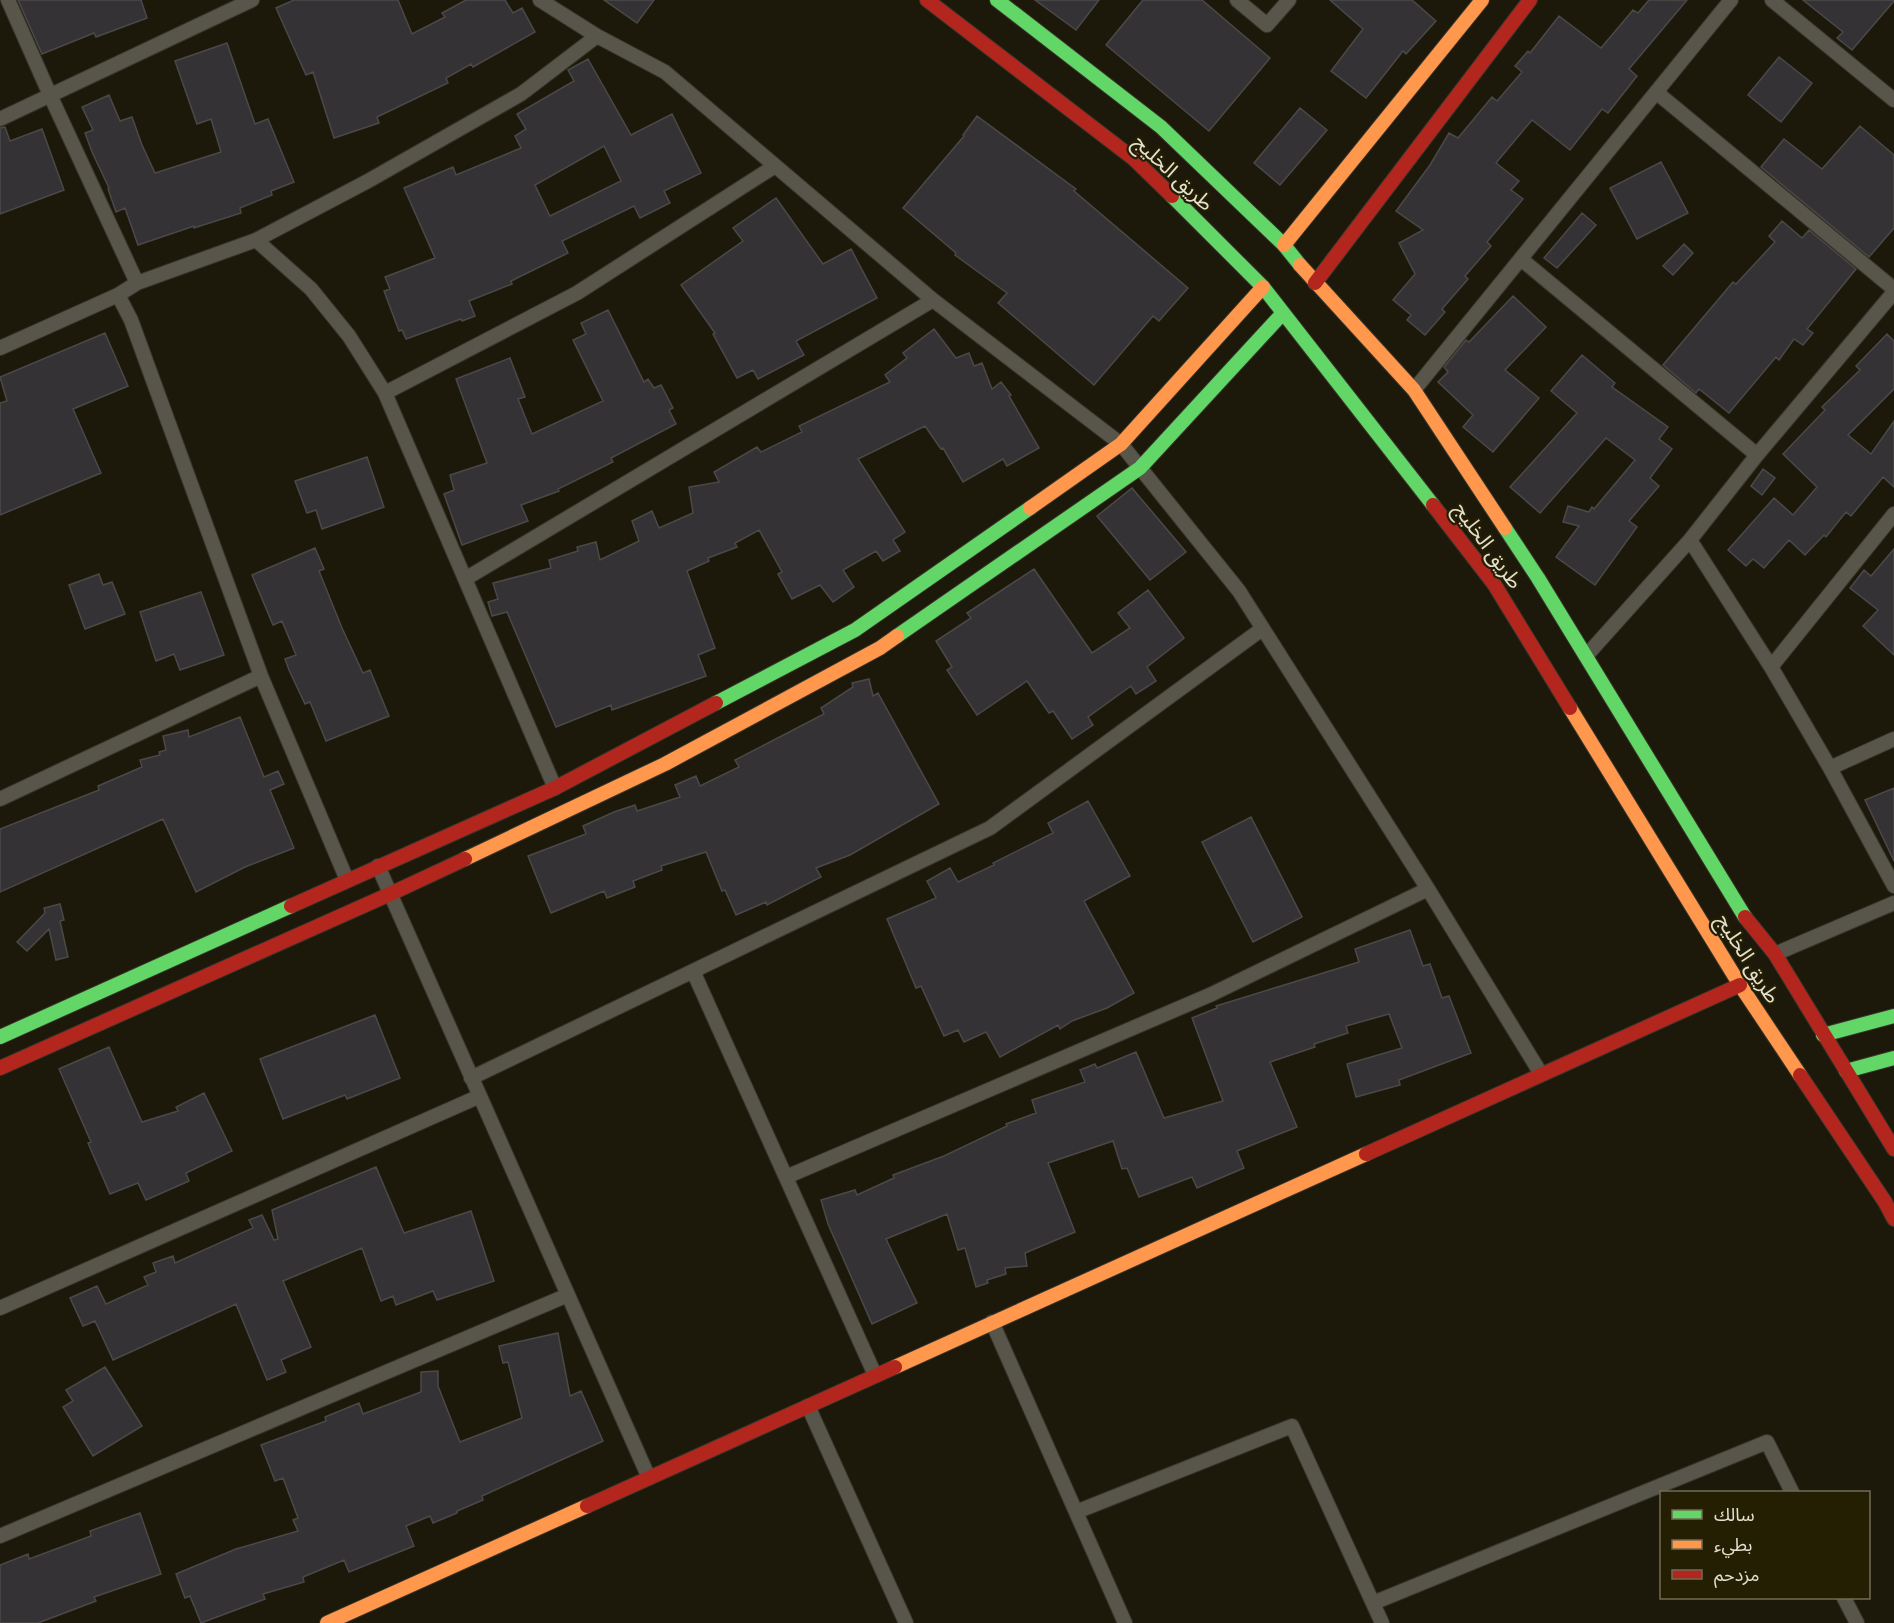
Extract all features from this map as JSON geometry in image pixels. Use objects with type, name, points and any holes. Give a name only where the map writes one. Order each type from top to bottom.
[{"type":"street","points":[[8,0],[137,283]]},
{"type":"street","points":[[0,119],[252,0]]},
{"type":"street","points":[[540,0],[597,36],[665,72],[933,300],[1120,444],[1239,591],[1541,1074]]},
{"type":"street","name":"طريق الخليج","points":[[927,0],[1134,159],[1263,287],[1494,584],[1740,985],[1885,1202],[1894,1219]]},
{"type":"street","name":"طريق الخليج","points":[[997,0],[1161,127],[1284,245],[1315,283],[1414,390],[1538,578],[1749,923],[1775,954],[1894,1149]]},
{"type":"street","points":[[1237,0],[1267,25],[1289,0]]},
{"type":"street","points":[[1284,245],[1482,0]]},
{"type":"street","points":[[1315,283],[1530,0]]},
{"type":"street","points":[[1414,390],[1731,0]]},
{"type":"street","points":[[1772,0],[1894,100]]},
{"type":"street","points":[[0,348],[118,295],[137,283],[256,240],[368,181],[521,94],[597,36]]},
{"type":"street","points":[[1586,656],[1690,540],[1757,455],[1894,291],[1656,92]]},
{"type":"street","points":[[385,393],[577,293],[775,166]]},
{"type":"street","points":[[256,240],[310,289],[349,336],[385,393],[555,788]]},
{"type":"street","points":[[1521,259],[1757,455]]},
{"type":"street","points":[[0,1037],[555,788],[855,630],[1120,444],[1263,287]]},
{"type":"street","points":[[118,295],[138,340],[261,676],[347,880]]},
{"type":"street","points":[[465,579],[933,300]]},
{"type":"street","points":[[0,1068],[390,894],[665,764],[880,648],[1140,468],[1283,313]]},
{"type":"street","points":[[1771,667],[1894,514]]},
{"type":"street","points":[[1690,540],[1771,667],[1830,768],[1894,886]]},
{"type":"street","points":[[471,1078],[990,828],[1262,629]]},
{"type":"street","points":[[0,799],[261,676]]},
{"type":"street","points":[[1830,768],[1894,740]]},
{"type":"street","points":[[378,866],[649,1478]]},
{"type":"street","points":[[786,1177],[1212,994],[1428,890]]},
{"type":"street","points":[[1775,954],[1894,903]]},
{"type":"street","points":[[693,971],[875,1375]]},
{"type":"street","points":[[327,1623],[1740,985]]},
{"type":"street","points":[[1823,1035],[1894,1016]]},
{"type":"street","points":[[1846,1071],[1894,1058]]},
{"type":"street","points":[[0,1308],[480,1096]]},
{"type":"street","points":[[0,1536],[568,1295]]},
{"type":"street","points":[[992,1322],[1125,1623]]},
{"type":"street","points":[[808,1406],[902,1622]]},
{"type":"street","points":[[1076,1512],[1292,1426],[1382,1623]]},
{"type":"street","points":[[1373,1603],[1767,1442],[1792,1491]]},
{"type":"street","points":[[1845,1599],[1857,1623]]},
{"type":"building","points":[[18,0],[141,0],[147,18],[96,37],[94,33],[42,54]]},
{"type":"building","points":[[294,0],[398,0],[412,34],[445,17],[442,13],[466,0],[505,0],[513,13],[522,8],[535,32],[473,67],[471,64],[446,78],[448,83],[377,117],[379,123],[334,138],[313,72],[306,75],[276,8]]},
{"type":"building","points":[[604,0],[654,0],[637,23]]},
{"type":"building","points":[[1035,0],[1099,0],[1076,30]]},
{"type":"building","points":[[1143,0],[1202,0],[1270,58],[1209,131],[1106,45]]},
{"type":"building","points":[[1330,0],[1412,0],[1436,21],[1406,54],[1403,51],[1366,98],[1331,71],[1363,29]]},
{"type":"building","points":[[1649,0],[1687,0],[1629,69],[1637,76],[1608,113],[1602,109],[1570,150],[1532,120],[1496,163],[1519,181],[1511,190],[1523,199],[1487,242],[1491,246],[1465,276],[1468,279],[1442,309],[1445,312],[1425,335],[1407,320],[1411,315],[1393,300],[1415,274],[1399,243],[1423,230],[1396,211],[1430,165],[1449,133],[1458,138],[1492,97],[1497,101],[1522,72],[1515,66],[1528,51],[1530,53],[1559,16],[1601,48],[1633,10],[1638,13]]},
{"type":"building","points":[[1803,0],[1894,1],[1852,50],[1837,38],[1843,32]]},
{"type":"building","points":[[227,43],[255,124],[268,119],[294,182],[271,191],[272,195],[240,208],[241,213],[138,245],[125,208],[116,212],[109,188],[85,133],[93,130],[82,107],[109,95],[120,121],[132,117],[155,173],[221,152],[211,119],[197,124],[175,61]]},
{"type":"building","points":[[1779,57],[1812,83],[1781,122],[1748,95]]},
{"type":"building","points":[[588,59],[631,135],[672,114],[701,173],[664,191],[670,203],[640,218],[634,206],[562,241],[568,253],[511,281],[512,284],[469,301],[475,316],[406,339],[402,330],[399,331],[384,291],[390,289],[385,277],[435,258],[404,188],[453,167],[456,175],[521,148],[515,136],[526,129],[517,114],[574,81],[568,70]],"holes":[[[604,146],[621,181],[550,216],[535,185]]]},
{"type":"building","points":[[1300,108],[1327,130],[1280,185],[1254,163]]},
{"type":"building","points":[[977,116],[1076,189],[1074,191],[1188,288],[1159,321],[1153,316],[1094,385],[998,303],[1007,293],[955,255],[956,253],[903,208],[964,136]]},
{"type":"building","points":[[1860,126],[1894,155],[1894,228],[1869,257],[1761,167],[1784,139],[1822,169]]},
{"type":"building","points":[[5,127],[10,141],[42,129],[64,190],[0,214],[0,128]]},
{"type":"building","points":[[1661,162],[1688,213],[1637,239],[1610,188]]},
{"type":"building","points":[[776,198],[823,264],[851,249],[877,298],[796,341],[804,355],[758,379],[753,370],[737,378],[713,334],[715,333],[681,285],[743,241],[733,228]]},
{"type":"building","points":[[1582,213],[1596,225],[1557,268],[1544,258]]},
{"type":"building","points":[[1782,221],[1802,238],[1809,230],[1856,269],[1807,329],[1813,333],[1803,345],[1794,339],[1779,360],[1776,357],[1729,413],[1699,389],[1696,393],[1663,365],[1733,282],[1736,284],[1775,242],[1769,236]]},
{"type":"building","points":[[1684,244],[1693,253],[1673,275],[1663,266]]},
{"type":"building","points":[[1513,296],[1546,327],[1505,370],[1539,398],[1493,452],[1463,427],[1473,415],[1438,382],[1448,372],[1444,367],[1466,340],[1469,342]]},
{"type":"building","points":[[608,310],[644,382],[648,379],[654,388],[661,385],[673,408],[669,410],[676,424],[611,458],[613,462],[558,489],[559,491],[521,505],[528,521],[462,545],[444,494],[454,490],[450,475],[487,463],[456,379],[510,358],[525,397],[518,399],[532,434],[603,401],[573,340],[586,334],[581,323]]},
{"type":"building","points":[[934,329],[956,358],[969,353],[974,366],[982,363],[992,389],[1001,382],[1011,395],[1009,396],[1039,448],[1007,466],[1003,459],[963,482],[943,448],[941,449],[925,426],[858,459],[905,532],[893,540],[900,551],[883,561],[876,551],[843,570],[854,587],[833,602],[820,585],[792,599],[778,574],[782,572],[759,530],[735,543],[737,547],[708,558],[709,561],[687,571],[715,648],[698,655],[706,676],[612,710],[611,705],[556,727],[507,612],[492,616],[488,602],[498,599],[493,583],[551,568],[549,560],[578,551],[577,547],[596,542],[600,560],[639,541],[632,521],[652,511],[659,528],[693,513],[689,487],[719,482],[714,472],[757,447],[761,452],[802,432],[799,426],[890,382],[885,375],[907,358],[903,353]]},
{"type":"building","points":[[105,333],[128,386],[73,409],[101,473],[0,515],[0,403],[7,401],[0,377]]},
{"type":"building","points":[[1887,334],[1894,341],[1894,389],[1848,435],[1871,454],[1894,421],[1894,487],[1883,477],[1851,516],[1846,512],[1826,537],[1824,535],[1805,555],[1789,540],[1764,568],[1753,559],[1746,566],[1728,550],[1774,498],[1793,515],[1817,487],[1783,454],[1825,410],[1822,407],[1860,370],[1856,366]]},
{"type":"building","points":[[1582,355],[1615,383],[1612,387],[1668,427],[1659,439],[1672,449],[1650,478],[1659,486],[1629,521],[1637,527],[1595,585],[1556,557],[1579,526],[1563,522],[1568,506],[1589,512],[1592,507],[1594,509],[1635,460],[1606,438],[1540,513],[1510,487],[1577,413],[1551,391]]},
{"type":"building","points":[[367,457],[384,507],[322,529],[316,510],[307,513],[295,481]]},
{"type":"building","points":[[1763,469],[1775,478],[1762,495],[1751,486]]},
{"type":"building","points":[[1132,488],[1186,552],[1150,580],[1097,516]]},
{"type":"building","points":[[315,548],[324,569],[319,571],[342,628],[363,673],[370,670],[389,716],[326,741],[310,702],[305,704],[289,670],[285,659],[296,655],[282,621],[273,625],[252,575]]},
{"type":"building","points":[[1894,549],[1894,655],[1863,626],[1878,610],[1850,588],[1864,570],[1871,576]]},
{"type":"building","points":[[1034,569],[1092,653],[1130,628],[1118,613],[1148,590],[1184,638],[1147,667],[1156,681],[1136,694],[1131,686],[1088,717],[1093,725],[1072,739],[1053,711],[1049,713],[1027,681],[977,715],[947,670],[952,667],[936,641],[971,618],[967,613]]},
{"type":"building","points":[[99,574],[103,585],[112,582],[125,614],[85,629],[69,585]]},
{"type":"building","points":[[201,592],[224,655],[180,670],[174,654],[156,661],[140,612]]},
{"type":"building","points":[[869,679],[873,696],[878,693],[939,804],[850,855],[816,868],[821,877],[767,905],[766,902],[736,915],[725,890],[722,891],[706,852],[661,866],[662,870],[633,881],[635,887],[607,898],[604,891],[551,913],[528,856],[586,834],[583,826],[614,812],[635,805],[637,811],[680,797],[675,785],[696,776],[700,786],[739,767],[735,760],[824,714],[821,708],[853,687],[852,683]]},
{"type":"building","points":[[240,717],[264,777],[278,771],[284,784],[270,790],[294,848],[245,867],[196,892],[163,819],[0,892],[0,829],[99,790],[98,786],[142,767],[140,760],[160,755],[159,752],[166,750],[163,736],[188,730],[189,737]]},
{"type":"building","points":[[1894,788],[1894,861],[1865,800]]},
{"type":"building","points":[[1088,801],[1130,876],[1084,901],[1134,993],[1107,1008],[1072,1021],[1060,1029],[1058,1025],[1000,1057],[986,1032],[964,1042],[958,1030],[944,1036],[921,986],[916,988],[887,919],[936,898],[927,881],[950,868],[958,882],[994,865],[993,863],[1053,833],[1048,823]]},
{"type":"building","points":[[1251,817],[1302,917],[1253,942],[1202,842]]},
{"type":"building","points":[[60,904],[64,920],[60,921],[68,957],[56,960],[49,929],[27,951],[17,942],[45,913],[44,908]]},
{"type":"building","points":[[1410,930],[1423,966],[1430,964],[1442,998],[1449,996],[1471,1053],[1399,1080],[1400,1085],[1356,1097],[1347,1064],[1402,1048],[1389,1014],[1346,1026],[1348,1033],[1270,1062],[1297,1127],[1237,1151],[1244,1168],[1197,1188],[1192,1177],[1139,1197],[1127,1168],[1122,1169],[1113,1141],[1048,1163],[1075,1232],[1025,1253],[1027,1266],[1005,1268],[1006,1274],[987,1280],[988,1283],[976,1287],[965,1248],[958,1250],[947,1214],[886,1239],[917,1303],[872,1324],[828,1224],[821,1200],[855,1190],[857,1195],[894,1178],[893,1175],[944,1156],[1007,1126],[1006,1124],[1036,1113],[1032,1100],[1085,1082],[1080,1070],[1095,1064],[1097,1068],[1136,1052],[1164,1118],[1223,1101],[1192,1018],[1217,1008],[1216,1006],[1359,962],[1355,949]]},
{"type":"building","points":[[375,1015],[400,1078],[347,1099],[345,1095],[283,1119],[260,1059]]},
{"type":"building","points":[[109,1047],[142,1122],[178,1111],[176,1107],[204,1093],[232,1151],[186,1173],[189,1181],[146,1200],[138,1183],[110,1194],[88,1143],[91,1142],[59,1069]]},
{"type":"building","points":[[376,1167],[404,1233],[471,1211],[494,1281],[437,1300],[433,1291],[396,1305],[393,1296],[381,1301],[362,1248],[283,1281],[311,1347],[281,1360],[286,1372],[267,1380],[236,1304],[113,1360],[95,1321],[83,1326],[70,1298],[97,1286],[106,1304],[148,1285],[144,1277],[156,1272],[153,1263],[173,1256],[175,1263],[253,1228],[249,1220],[262,1215],[274,1240],[278,1239],[272,1210]]},
{"type":"building","points":[[558,1333],[570,1396],[581,1391],[603,1441],[482,1496],[483,1500],[457,1513],[433,1523],[430,1516],[406,1526],[414,1546],[349,1572],[344,1560],[303,1577],[304,1582],[263,1594],[265,1599],[201,1623],[190,1596],[185,1598],[176,1574],[236,1549],[298,1531],[293,1520],[298,1518],[283,1478],[275,1481],[261,1445],[326,1421],[325,1417],[359,1403],[363,1414],[421,1392],[421,1372],[438,1371],[438,1386],[460,1442],[522,1418],[508,1362],[503,1363],[499,1346]]},
{"type":"building","points":[[105,1367],[142,1426],[93,1456],[63,1407],[73,1401],[66,1390]]},
{"type":"building","points":[[140,1513],[161,1574],[94,1597],[96,1601],[38,1623],[0,1623],[0,1565],[28,1554],[29,1559],[91,1536],[90,1531]]},
{"type":"traffic: fast","points":[[997,0],[1161,127],[1284,245],[1300,265]]},
{"type":"traffic: fast","points":[[1172,196],[1263,287],[1433,505]]},
{"type":"traffic: fast","points":[[897,636],[1140,468],[1283,313]]},
{"type":"traffic: fast","points":[[716,703],[855,630],[1030,508]]},
{"type":"traffic: fast","points":[[1505,528],[1538,578],[1745,917]]},
{"type":"traffic: fast","points":[[0,1037],[291,906]]},
{"type":"traffic: fast","points":[[1823,1035],[1894,1016]]},
{"type":"traffic: fast","points":[[1846,1071],[1894,1058]]},
{"type":"traffic: slow","points":[[1284,245],[1482,0]]},
{"type":"traffic: slow","points":[[1300,265],[1414,390],[1505,528]]},
{"type":"traffic: slow","points":[[1030,508],[1121,444],[1263,287]]},
{"type":"traffic: slow","points":[[465,859],[665,764],[880,648],[897,636]]},
{"type":"traffic: slow","points":[[1570,708],[1740,985],[1800,1075]]},
{"type":"traffic: slow","points":[[895,1367],[1366,1154]]},
{"type":"traffic: slow","points":[[327,1623],[587,1506]]},
{"type":"traffic: jam","points":[[927,0],[1134,159],[1172,196]]},
{"type":"traffic: jam","points":[[1315,283],[1530,0]]},
{"type":"traffic: jam","points":[[1433,505],[1494,584],[1570,708]]},
{"type":"traffic: jam","points":[[291,906],[555,788],[716,703]]},
{"type":"traffic: jam","points":[[0,1068],[465,859]]},
{"type":"traffic: jam","points":[[1745,917],[1775,954],[1894,1149]]},
{"type":"traffic: jam","points":[[1366,1154],[1740,985]]},
{"type":"traffic: jam","points":[[1800,1075],[1894,1219]]},
{"type":"traffic: jam","points":[[587,1506],[895,1367]]}]
